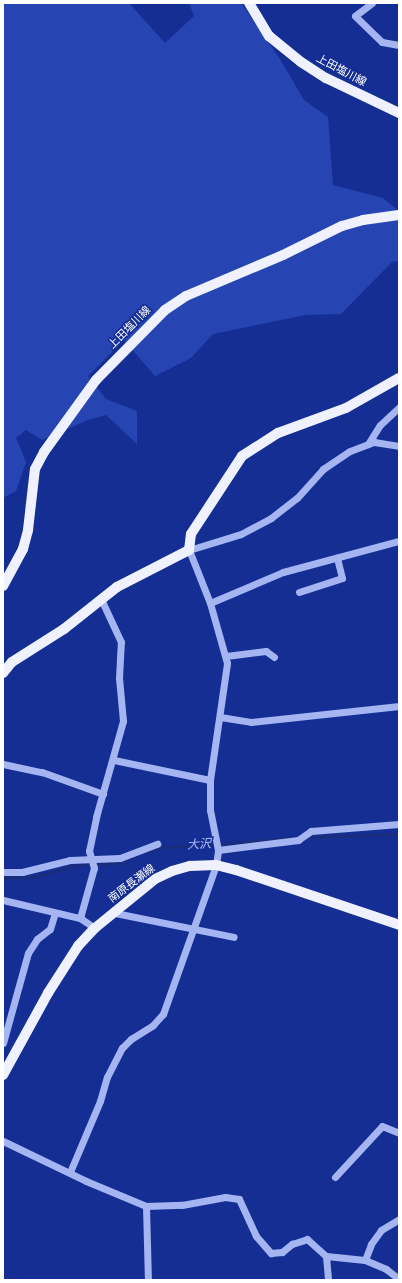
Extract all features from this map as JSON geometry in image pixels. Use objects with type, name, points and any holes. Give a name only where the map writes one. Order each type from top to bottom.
[{"type":"main road","name":"上田塩川線","points":[[249,3],[269,36],[301,62],[399,113]]},
{"type":"main road","name":"上田塩川線","points":[[3,586],[23,549],[28,530],[35,469],[44,452],[96,380],[165,310],[186,296],[283,255],[342,226],[363,220],[399,215]]},
{"type":"main road","points":[[3,673],[12,662],[102,601],[117,587],[189,550],[191,534],[242,456],[278,433],[346,408],[399,378]]},
{"type":"main road","name":"南原長瀬線","points":[[3,1075],[48,992],[78,946],[95,928],[154,879],[172,871],[190,866],[216,865],[399,925]]},
{"type":"street","points":[[372,3],[355,16],[382,42],[399,45]]},
{"type":"street","points":[[368,444],[380,425],[399,407]]},
{"type":"street","points":[[70,1172],[100,1101],[107,1077],[122,1048],[131,1039],[154,1025],[163,1014],[216,865],[218,850],[211,816],[210,780],[220,717],[226,656],[210,603],[189,550],[241,534],[271,518],[297,498],[323,469],[350,451],[368,444],[385,442],[399,446]]},
{"type":"street","points":[[210,603],[283,572],[399,541]]},
{"type":"street","points":[[299,592],[342,578],[336,558]]},
{"type":"street","points":[[80,918],[94,868],[91,858],[91,844],[123,721],[118,678],[121,642],[102,601]]},
{"type":"street","points":[[226,656],[266,650],[274,657]]},
{"type":"street","points":[[220,717],[251,722],[399,706]]},
{"type":"street","points":[[114,760],[210,780]]},
{"type":"street","points":[[3,764],[42,772],[103,794]]},
{"type":"street","points":[[218,850],[298,840],[311,831],[399,824]]},
{"type":"street","points":[[3,872],[22,872],[70,860],[120,858],[156,844]]},
{"type":"street","points":[[3,900],[80,918],[95,928]]},
{"type":"street","points":[[3,1043],[28,953],[37,939],[50,929],[55,913]]},
{"type":"street","points":[[114,913],[234,937]]},
{"type":"street","points":[[334,1177],[382,1126],[399,1133]]},
{"type":"street","points":[[3,1140],[146,1206],[182,1205],[225,1197],[239,1200],[256,1236],[272,1253],[282,1252],[292,1244],[307,1239],[326,1256],[366,1260],[386,1269],[399,1278]]},
{"type":"street","points":[[146,1206],[148,1280]]},
{"type":"street","points":[[366,1260],[371,1244],[381,1230],[399,1219]]},
{"type":"street","points":[[326,1256],[328,1280]]},
{"type":"shaded area","points":[[3,3],[129,3],[165,43],[194,16],[189,3],[241,3],[280,59],[304,100],[328,117],[333,185],[383,198],[399,211],[399,261],[392,262],[341,314],[306,315],[213,334],[191,358],[155,376],[124,340],[88,376],[106,399],[137,411],[137,444],[106,415],[88,420],[42,440],[26,430],[16,438],[26,462],[16,491],[3,498]]},
{"type":"waterway","name":"大沢","points":[[306,837],[399,834]]},
{"type":"waterway","name":"大沢","points":[[149,851],[161,847],[208,845],[299,837]]},
{"type":"waterway","name":"大沢","points":[[3,878],[34,877],[77,865],[121,863],[135,856]]}]
